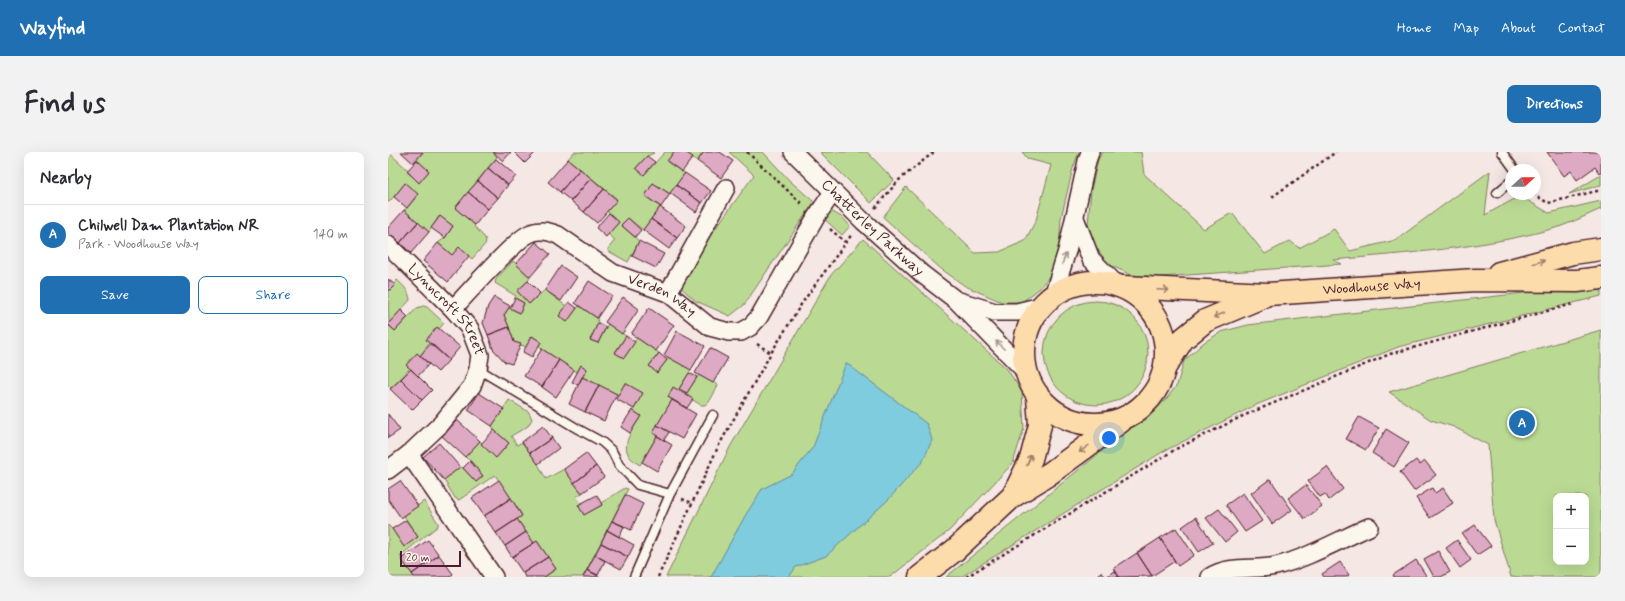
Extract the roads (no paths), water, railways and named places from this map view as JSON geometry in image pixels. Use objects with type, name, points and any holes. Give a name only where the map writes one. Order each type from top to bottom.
[{"type":"main road","name":"Woodhouse Way","points":[[1475,280],[1573,253],[1601,249]]},
{"type":"main road","name":"Woodhouse Way","points":[[1120,286],[1268,294],[1475,280],[1577,281],[1601,278]]},
{"type":"main road","points":[[920,577],[955,550],[1013,496],[1049,474],[1126,418],[1146,403],[1155,392],[1162,379],[1166,367],[1167,347],[1164,333],[1158,320],[1146,303],[1120,286],[1100,281],[1081,283],[1068,288],[1047,301],[1030,323],[1026,336],[1024,352],[1027,373],[1031,385],[1038,397],[1053,411],[1066,418],[1085,424],[1106,424],[1126,418]]},
{"type":"main road","name":"Woodhouse Way","points":[[1166,367],[1183,339],[1205,320],[1268,294]]},
{"type":"main road","points":[[1013,496],[1031,459],[1040,424],[1038,397]]},
{"type":"street","name":"Chatterley Parkway","points":[[792,152],[922,274],[957,300]]},
{"type":"street","points":[[957,300],[995,312],[1017,312],[1047,301],[1067,251],[1076,218],[1086,161],[1090,152]]},
{"type":"street","points":[[668,293],[726,188]]},
{"type":"street","name":"Verden Way","points":[[453,309],[498,260],[522,238],[529,233],[539,231],[558,235],[613,273],[668,293],[710,326],[729,332],[741,332],[750,327],[759,317],[816,217],[833,192]]},
{"type":"street","points":[[1076,218],[1091,259],[1120,286]]},
{"type":"street","name":"Lynncroft Street","points":[[388,245],[453,309],[470,328],[480,355],[478,369],[472,386],[441,424],[409,454],[388,470]]},
{"type":"street","points":[[957,300],[1027,373]]},
{"type":"street","points":[[409,454],[494,577]]},
{"type":"street","points":[[1210,577],[1236,568],[1275,566],[1307,555],[1369,527]]},
{"type":"lane","points":[[1502,152],[1511,164]]},
{"type":"lane","points":[[1497,193],[1505,186]]},
{"type":"lane","points":[[478,369],[602,442],[612,451],[620,465],[638,485],[670,494]]},
{"type":"lane","points":[[634,577],[670,494],[713,414]]},
{"type":"water","points":[[846,363],[927,424],[932,440],[923,461],[888,500],[826,556],[796,567],[789,577],[711,577],[762,489],[792,474],[813,447]]},
{"type":"place","name":"Chilwell Dam Plantation NR","points":[[1522,423]]}]
